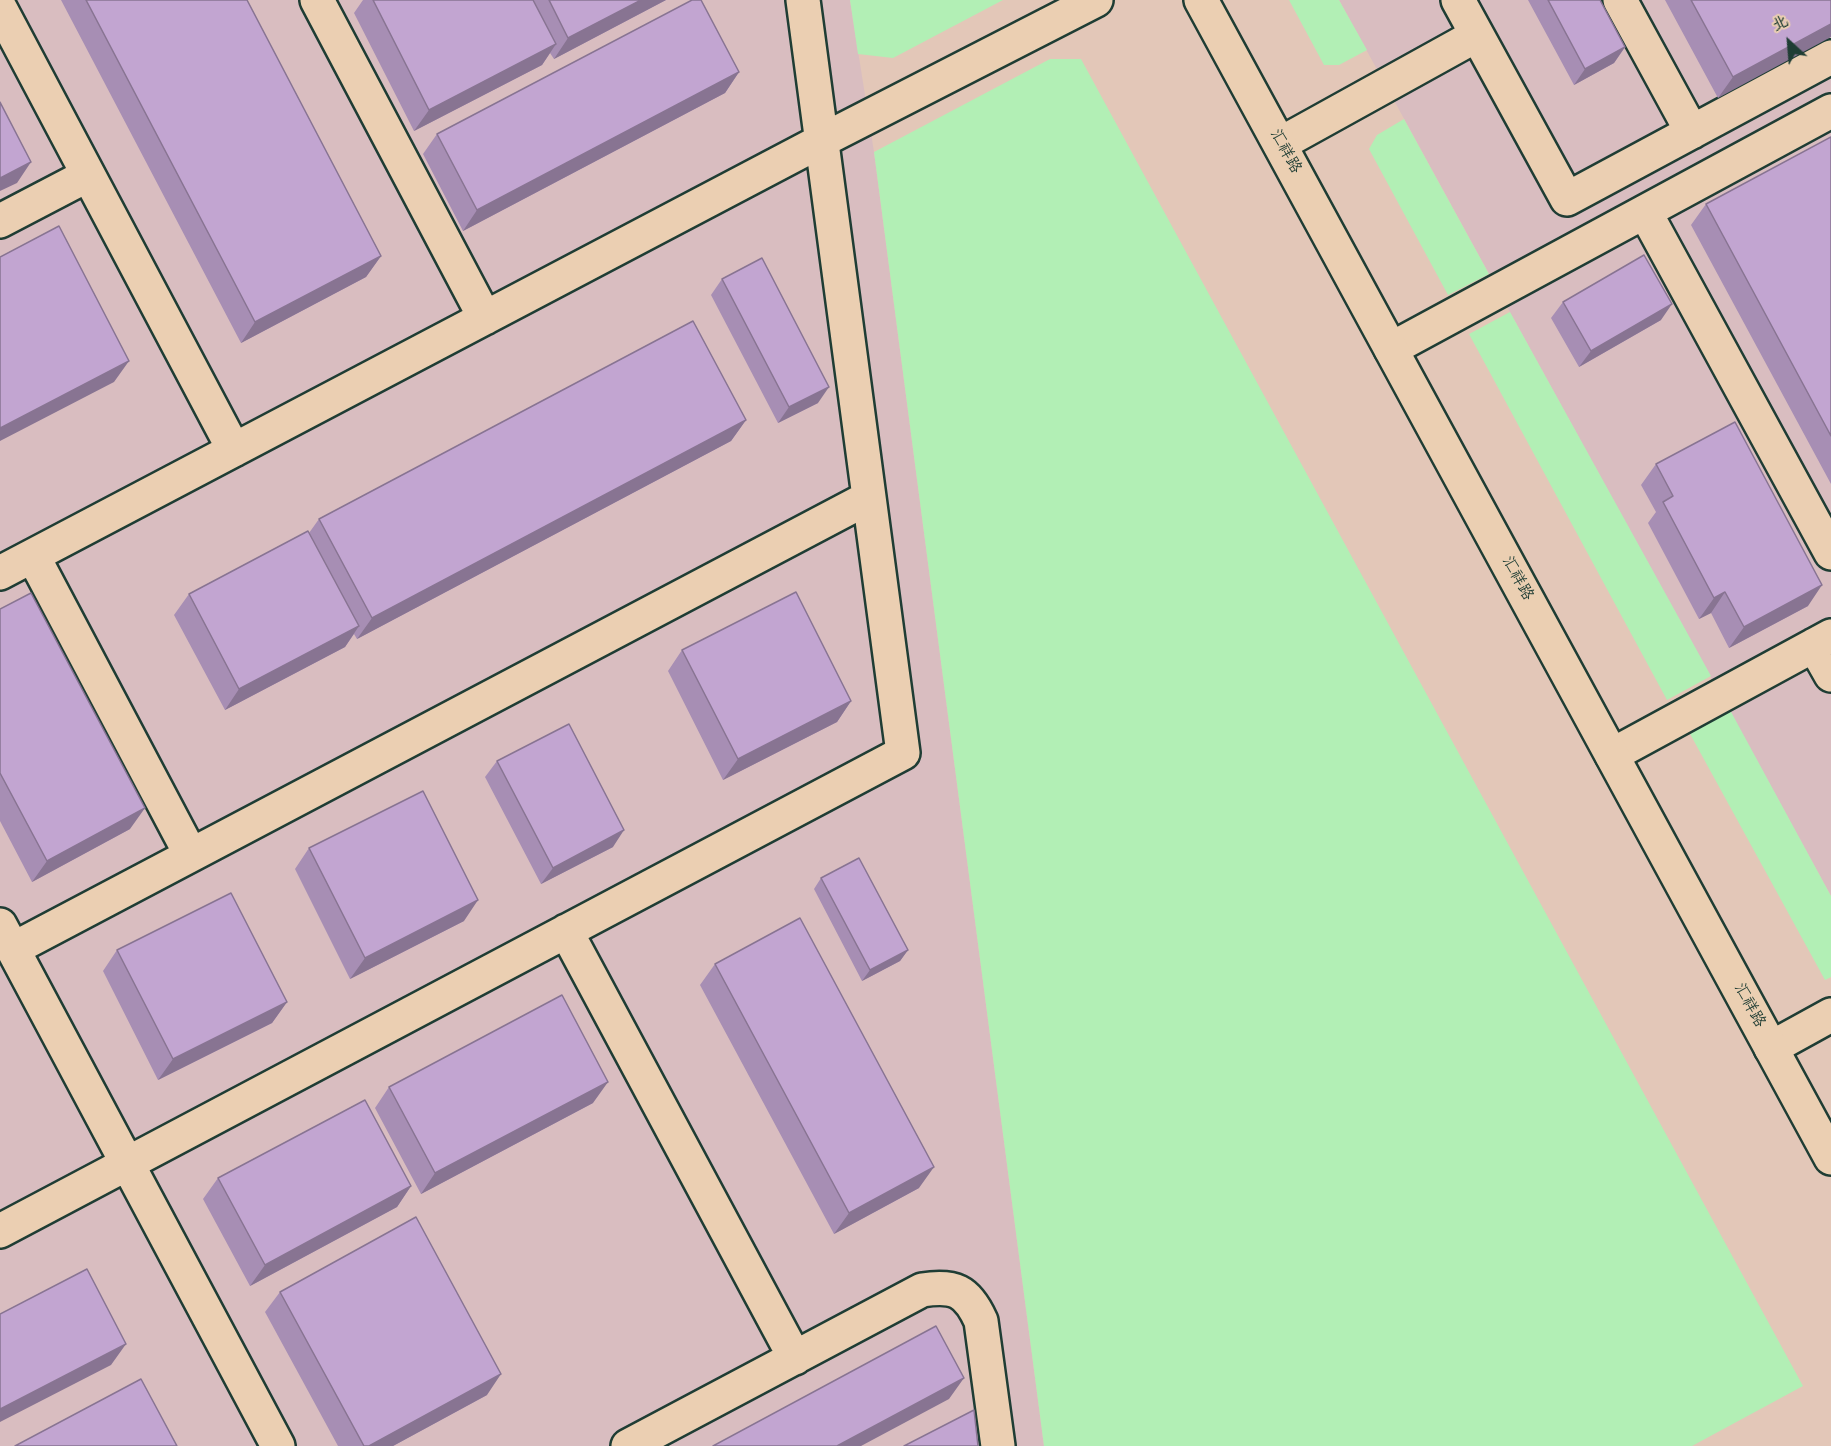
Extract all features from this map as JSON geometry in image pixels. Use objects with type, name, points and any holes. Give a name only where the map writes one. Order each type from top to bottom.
[{"type":"main road","points":[[317,0],[485,318]]},
{"type":"main road","points":[[0,1231],[903,753],[803,0]]},
{"type":"main road","points":[[0,573],[820,141],[1096,0]]},
{"type":"main road","name":"汇祥路","points":[[1201,0],[1831,1158]]},
{"type":"main road","points":[[1458,0],[1567,199],[1831,57]]},
{"type":"main road","points":[[1620,0],[1692,132]]},
{"type":"main road","points":[[0,8],[234,450]]},
{"type":"main road","points":[[1280,144],[1477,35]]},
{"type":"main road","points":[[1391,350],[1831,111]]},
{"type":"main road","points":[[0,221],[88,175]]},
{"type":"main road","points":[[1645,212],[1831,553]]},
{"type":"main road","points":[[278,1446],[7,937],[191,855],[868,498]]},
{"type":"main road","points":[[33,556],[191,855]]},
{"type":"main road","points":[[1612,755],[1823,640],[1831,675]]},
{"type":"main road","points":[[566,931],[795,1358]]},
{"type":"main road","points":[[1771,1048],[1831,1015]]},
{"type":"main road","points":[[628,1446],[922,1290],[944,1287],[962,1294],[973,1305],[981,1321],[998,1446]]},
{"type":"shaded area","points":[[0,0],[850,0],[874,152],[1044,1446],[0,1446]]},
{"type":"shaded area","points":[[1339,0],[1831,0],[1831,896],[1489,274]]},
{"type":"green space","points":[[850,0],[1003,0],[893,58],[858,54]]},
{"type":"green space","points":[[1289,0],[1339,0],[1367,50],[1339,65],[1324,65]]},
{"type":"green space","points":[[1050,59],[1081,59],[1803,1386],[1692,1446],[1044,1446],[874,152]]},
{"type":"green space","points":[[1404,119],[1489,274],[1448,295],[1369,149],[1377,135]]},
{"type":"green space","points":[[1510,312],[1711,676],[1667,700],[1469,334]]},
{"type":"green space","points":[[1730,710],[1831,896],[1831,977],[1825,980],[1689,732]]},
{"type":"building","points":[[86,0],[247,0],[381,256],[255,322]]},
{"type":"building","points":[[373,0],[533,0],[556,44],[429,110]]},
{"type":"building","points":[[549,0],[641,0],[568,38]]},
{"type":"building","points":[[692,0],[701,0],[739,72],[477,210],[437,134]]},
{"type":"building","points":[[1548,0],[1600,0],[1625,47],[1585,69]]},
{"type":"building","points":[[1691,0],[1831,0],[1831,24],[1733,77]]},
{"type":"building","points":[[0,102],[31,162],[0,178]]},
{"type":"building","points":[[1831,137],[1831,436],[1706,204]]},
{"type":"building","points":[[59,226],[129,361],[0,428],[0,257]]},
{"type":"building","points":[[1644,255],[1672,304],[1591,351],[1563,302]]},
{"type":"building","points":[[762,258],[829,387],[789,407],[722,279]]},
{"type":"building","points":[[693,321],[746,420],[372,618],[319,519]]},
{"type":"building","points":[[1735,422],[1822,585],[1744,627],[1725,592],[1714,598],[1663,502],[1673,496],[1656,464]]},
{"type":"building","points":[[308,531],[359,626],[239,689],[189,594]]},
{"type":"building","points":[[796,592],[851,701],[738,759],[682,650]]},
{"type":"building","points":[[31,593],[145,808],[47,861],[0,773],[0,609]]},
{"type":"building","points":[[569,724],[624,830],[553,868],[497,761]]},
{"type":"building","points":[[423,791],[478,900],[365,958],[309,848]]},
{"type":"building","points":[[859,858],[908,950],[870,970],[821,878]]},
{"type":"building","points":[[231,893],[287,1002],[173,1059],[117,950]]},
{"type":"building","points":[[800,918],[934,1167],[849,1213],[715,964]]},
{"type":"building","points":[[562,995],[608,1082],[435,1173],[389,1087]]},
{"type":"building","points":[[365,1100],[411,1186],[265,1265],[218,1178]]},
{"type":"building","points":[[416,1217],[501,1374],[369,1446],[364,1446],[280,1292]]},
{"type":"building","points":[[87,1269],[126,1344],[0,1409],[0,1314]]},
{"type":"building","points":[[936,1326],[964,1378],[837,1446],[713,1446]]},
{"type":"building","points":[[141,1379],[177,1446],[15,1446]]},
{"type":"building","points":[[974,1410],[978,1446],[904,1446]]}]
